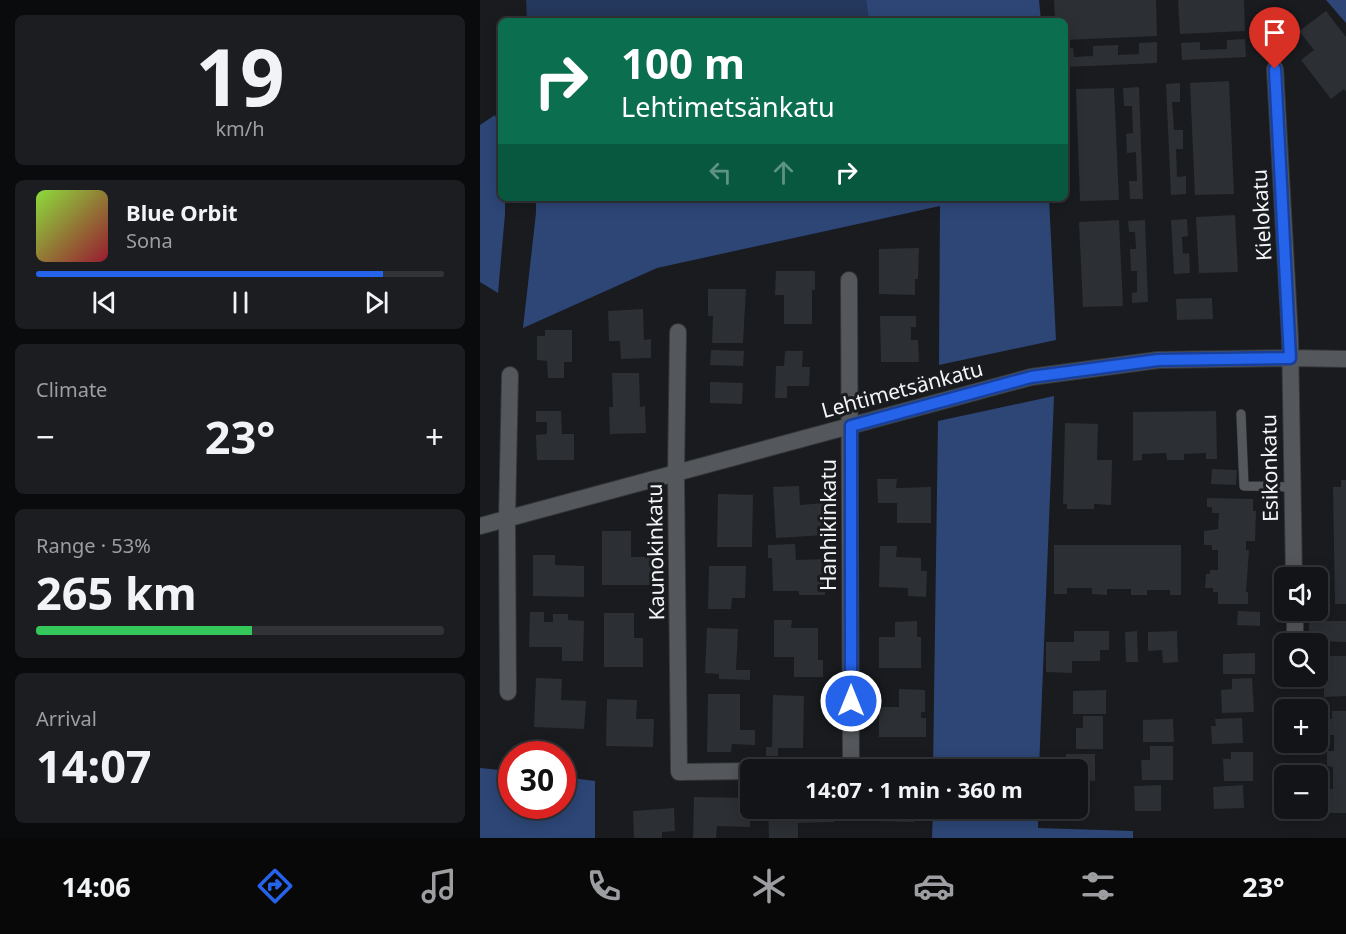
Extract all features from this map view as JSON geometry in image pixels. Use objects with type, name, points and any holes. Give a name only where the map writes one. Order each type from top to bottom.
[{"type":"street","name":"Kielokatu","points":[[1275,69],[1290,358]]},
{"type":"street","name":"Hanhikinkatu","points":[[849,279],[851,759]]},
{"type":"street","name":"Kaunokinkatu","points":[[678,332],[676,474],[679,772],[740,771]]},
{"type":"street","name":"Esikonkatu","points":[[1290,358],[1294,567]]},
{"type":"street","name":"Lehtimetsänkatu","points":[[480,526],[1031,377],[1158,360],[1346,359]]},
{"type":"street","points":[[508,692],[507,519],[510,375]]},
{"type":"lane","points":[[1241,414],[1244,486],[1292,487]]},
{"type":"shaded area","points":[[526,0],[866,0],[869,18],[527,18]]},
{"type":"shaded area","points":[[866,0],[1039,0],[1041,18],[869,18]]},
{"type":"shaded area","points":[[1326,0],[1346,0],[1346,23]]},
{"type":"shaded area","points":[[495,115],[498,124],[498,201],[505,201],[498,293],[480,282],[480,125]]},
{"type":"shaded area","points":[[536,201],[1049,201],[1056,340],[939,365],[940,206],[657,268],[523,328]]},
{"type":"shaded area","points":[[1054,396],[1039,759],[933,759],[938,421]]},
{"type":"shaded area","points":[[480,768],[498,770],[498,819],[576,819],[576,779],[595,781],[595,838],[480,838]]},
{"type":"shaded area","points":[[933,819],[1038,819],[1038,828],[1133,831],[1133,838],[932,838]]},
{"type":"building","points":[[1054,0],[1156,0],[1157,36],[1068,40],[1068,18],[1055,18]]},
{"type":"building","points":[[1178,0],[1244,0],[1245,31],[1180,34]]},
{"type":"building","points":[[1326,11],[1346,37],[1346,92],[1344,89],[1331,99],[1301,60],[1314,50],[1299,31]]},
{"type":"building","points":[[1245,39],[1246,57],[1182,60],[1181,43],[1200,42],[1200,50],[1227,49],[1227,40]]},
{"type":"building","points":[[1157,42],[1157,63],[1068,67],[1068,48],[1073,48],[1074,57],[1093,56],[1093,46],[1118,45],[1118,55],[1139,54],[1139,43]]},
{"type":"building","points":[[1229,81],[1234,194],[1195,195],[1190,83]]},
{"type":"building","points":[[1180,83],[1180,102],[1172,102],[1174,130],[1183,130],[1183,149],[1176,149],[1177,177],[1186,176],[1186,194],[1171,195],[1166,84]]},
{"type":"building","points":[[1139,87],[1143,199],[1130,199],[1129,181],[1137,181],[1136,152],[1127,153],[1126,134],[1133,133],[1132,106],[1124,106],[1123,88]]},
{"type":"building","points":[[1114,88],[1119,200],[1080,201],[1076,89]]},
{"type":"building","points":[[1235,215],[1238,272],[1199,273],[1196,217]]},
{"type":"building","points":[[1187,219],[1188,236],[1182,237],[1183,254],[1189,253],[1190,273],[1174,274],[1171,220]]},
{"type":"building","points":[[1119,220],[1123,306],[1083,307],[1079,222]]},
{"type":"building","points":[[1145,220],[1148,302],[1132,303],[1132,293],[1137,292],[1137,271],[1131,271],[1130,249],[1136,249],[1135,232],[1129,232],[1128,221]]},
{"type":"building","points":[[919,248],[915,295],[879,294],[879,249]]},
{"type":"building","points":[[776,271],[815,271],[815,290],[812,290],[812,324],[784,324],[784,295],[775,295]]},
{"type":"building","points":[[708,289],[746,289],[743,343],[712,343],[713,316],[708,316]]},
{"type":"building","points":[[1212,298],[1213,319],[1177,320],[1176,299]]},
{"type":"building","points":[[643,309],[644,340],[651,339],[651,358],[621,359],[620,341],[609,341],[608,311]]},
{"type":"building","points":[[880,316],[916,316],[916,327],[911,327],[911,340],[918,340],[919,362],[881,362]]},
{"type":"building","points":[[545,330],[572,330],[572,362],[564,362],[564,378],[548,378],[547,361],[537,360],[537,336],[545,336]]},
{"type":"building","points":[[711,350],[744,351],[743,366],[710,365]]},
{"type":"building","points":[[785,351],[803,351],[802,367],[810,367],[809,386],[787,386],[787,398],[775,398],[776,366],[784,366]]},
{"type":"building","points":[[612,373],[639,373],[640,407],[645,406],[646,433],[610,434],[609,407],[613,407]]},
{"type":"building","points":[[710,382],[743,383],[742,404],[710,403]]},
{"type":"building","points":[[536,411],[561,411],[562,434],[574,434],[574,460],[537,460],[536,435],[547,434],[547,422],[536,422]]},
{"type":"building","points":[[1216,411],[1217,459],[1206,459],[1206,453],[1184,454],[1184,460],[1167,460],[1166,453],[1142,454],[1142,460],[1133,461],[1133,412]]},
{"type":"building","points":[[1065,423],[1098,424],[1097,460],[1112,460],[1111,505],[1094,504],[1094,509],[1067,509],[1067,504],[1063,504]]},
{"type":"building","points":[[1212,469],[1237,470],[1236,485],[1211,484]]},
{"type":"building","points":[[877,479],[897,479],[896,488],[931,487],[931,523],[897,523],[897,503],[878,503]]},
{"type":"building","points":[[1341,480],[1346,480],[1346,604],[1335,604],[1333,487],[1341,487]]},
{"type":"building","points":[[799,486],[800,505],[824,503],[826,535],[776,538],[773,487]]},
{"type":"building","points":[[718,494],[753,495],[752,547],[717,547]]},
{"type":"building","points":[[1207,498],[1253,499],[1253,511],[1256,511],[1255,541],[1246,541],[1246,550],[1249,550],[1246,592],[1248,592],[1248,604],[1218,604],[1218,592],[1213,592],[1213,588],[1205,588],[1206,574],[1210,574],[1210,570],[1218,570],[1218,550],[1212,550],[1212,545],[1204,545],[1204,531],[1218,529],[1219,513],[1212,513],[1212,507],[1207,507]]},
{"type":"building","points":[[602,531],[631,531],[631,557],[654,557],[654,585],[602,585]]},
{"type":"building","points":[[795,544],[796,560],[824,559],[825,595],[799,595],[799,591],[773,591],[772,558],[768,558],[768,545]]},
{"type":"building","points":[[1054,545],[1181,545],[1181,595],[1170,595],[1170,590],[1147,590],[1147,595],[1131,595],[1131,589],[1107,589],[1107,595],[1092,594],[1092,588],[1067,588],[1067,594],[1054,594]]},
{"type":"building","points":[[880,546],[897,546],[896,557],[921,558],[921,571],[927,571],[926,597],[908,596],[908,588],[879,587]]},
{"type":"building","points":[[533,555],[555,555],[555,565],[584,566],[584,597],[533,596]]},
{"type":"building","points":[[709,566],[746,566],[745,598],[732,598],[731,609],[708,609]]},
{"type":"building","points":[[1238,611],[1260,612],[1260,626],[1237,625]]},
{"type":"building","points":[[530,612],[544,612],[544,622],[553,622],[553,614],[568,614],[568,620],[584,621],[583,661],[562,661],[562,647],[529,647]]},
{"type":"building","points":[[604,613],[634,613],[634,638],[643,638],[643,667],[604,667]]},
{"type":"building","points":[[774,620],[792,620],[791,628],[818,628],[818,660],[823,660],[823,677],[794,677],[794,657],[774,657]]},
{"type":"building","points":[[917,621],[917,637],[921,637],[921,668],[879,668],[879,637],[895,637],[895,622]]},
{"type":"building","points":[[1309,621],[1346,621],[1346,642],[1328,642],[1328,633],[1309,633]]},
{"type":"building","points":[[707,628],[738,629],[736,670],[750,670],[750,680],[719,679],[719,674],[705,673]]},
{"type":"building","points":[[1074,631],[1109,631],[1109,650],[1100,650],[1100,661],[1072,661],[1072,673],[1046,672],[1046,642],[1074,642]]},
{"type":"building","points":[[1137,631],[1138,662],[1126,662],[1125,632]]},
{"type":"building","points":[[1177,631],[1178,662],[1163,663],[1162,650],[1148,651],[1148,632]]},
{"type":"building","points":[[1255,653],[1255,674],[1223,674],[1223,654]]},
{"type":"building","points":[[1328,656],[1346,656],[1346,696],[1324,697],[1324,687],[1328,687]]},
{"type":"building","points":[[536,678],[562,679],[561,700],[586,701],[584,729],[534,727]]},
{"type":"building","points":[[1252,678],[1254,712],[1222,713],[1221,690],[1232,689],[1232,679]]},
{"type":"building","points":[[899,689],[925,690],[925,712],[921,712],[921,718],[926,718],[926,737],[879,737],[879,707],[899,707]]},
{"type":"building","points":[[1106,690],[1106,714],[1073,714],[1073,691]]},
{"type":"building","points":[[708,694],[740,694],[740,730],[755,730],[755,745],[732,744],[731,752],[707,752]]},
{"type":"building","points":[[773,695],[804,696],[803,748],[778,748],[778,756],[766,756],[766,747],[772,747]]},
{"type":"building","points":[[607,699],[637,700],[636,719],[654,719],[653,747],[606,746]]},
{"type":"building","points":[[1332,711],[1346,711],[1346,813],[1328,813],[1328,789],[1333,789],[1333,767],[1327,765],[1327,753],[1334,751],[1334,735],[1328,735],[1328,719],[1332,719]]},
{"type":"building","points":[[1083,716],[1103,716],[1103,749],[1076,749],[1076,728],[1083,728]]},
{"type":"building","points":[[1242,718],[1243,743],[1212,744],[1211,726],[1216,726],[1215,719]]},
{"type":"building","points":[[1173,719],[1174,742],[1143,742],[1143,720]]},
{"type":"building","points":[[1150,746],[1173,746],[1173,780],[1142,780],[1141,760],[1150,760]]},
{"type":"building","points":[[1231,752],[1253,752],[1253,781],[1224,781],[1223,759],[1231,759]]},
{"type":"building","points":[[1066,754],[1095,754],[1095,781],[1088,781],[1088,759],[1066,759]]},
{"type":"building","points":[[1161,785],[1161,811],[1135,811],[1134,786]]},
{"type":"building","points":[[1243,785],[1244,808],[1214,809],[1213,787]]},
{"type":"building","points":[[694,797],[740,798],[740,819],[750,819],[750,827],[717,826],[716,838],[693,838]]},
{"type":"building","points":[[674,808],[675,831],[662,832],[662,838],[634,838],[633,811]]},
{"type":"building","points":[[768,819],[834,819],[834,822],[798,823],[798,838],[769,838]]},
{"type":"building","points":[[876,819],[914,819],[914,822],[876,821]]},
{"type":"route","points":[[851,701],[851,426],[1031,377],[1158,360],[1290,358],[1275,69]]}]
